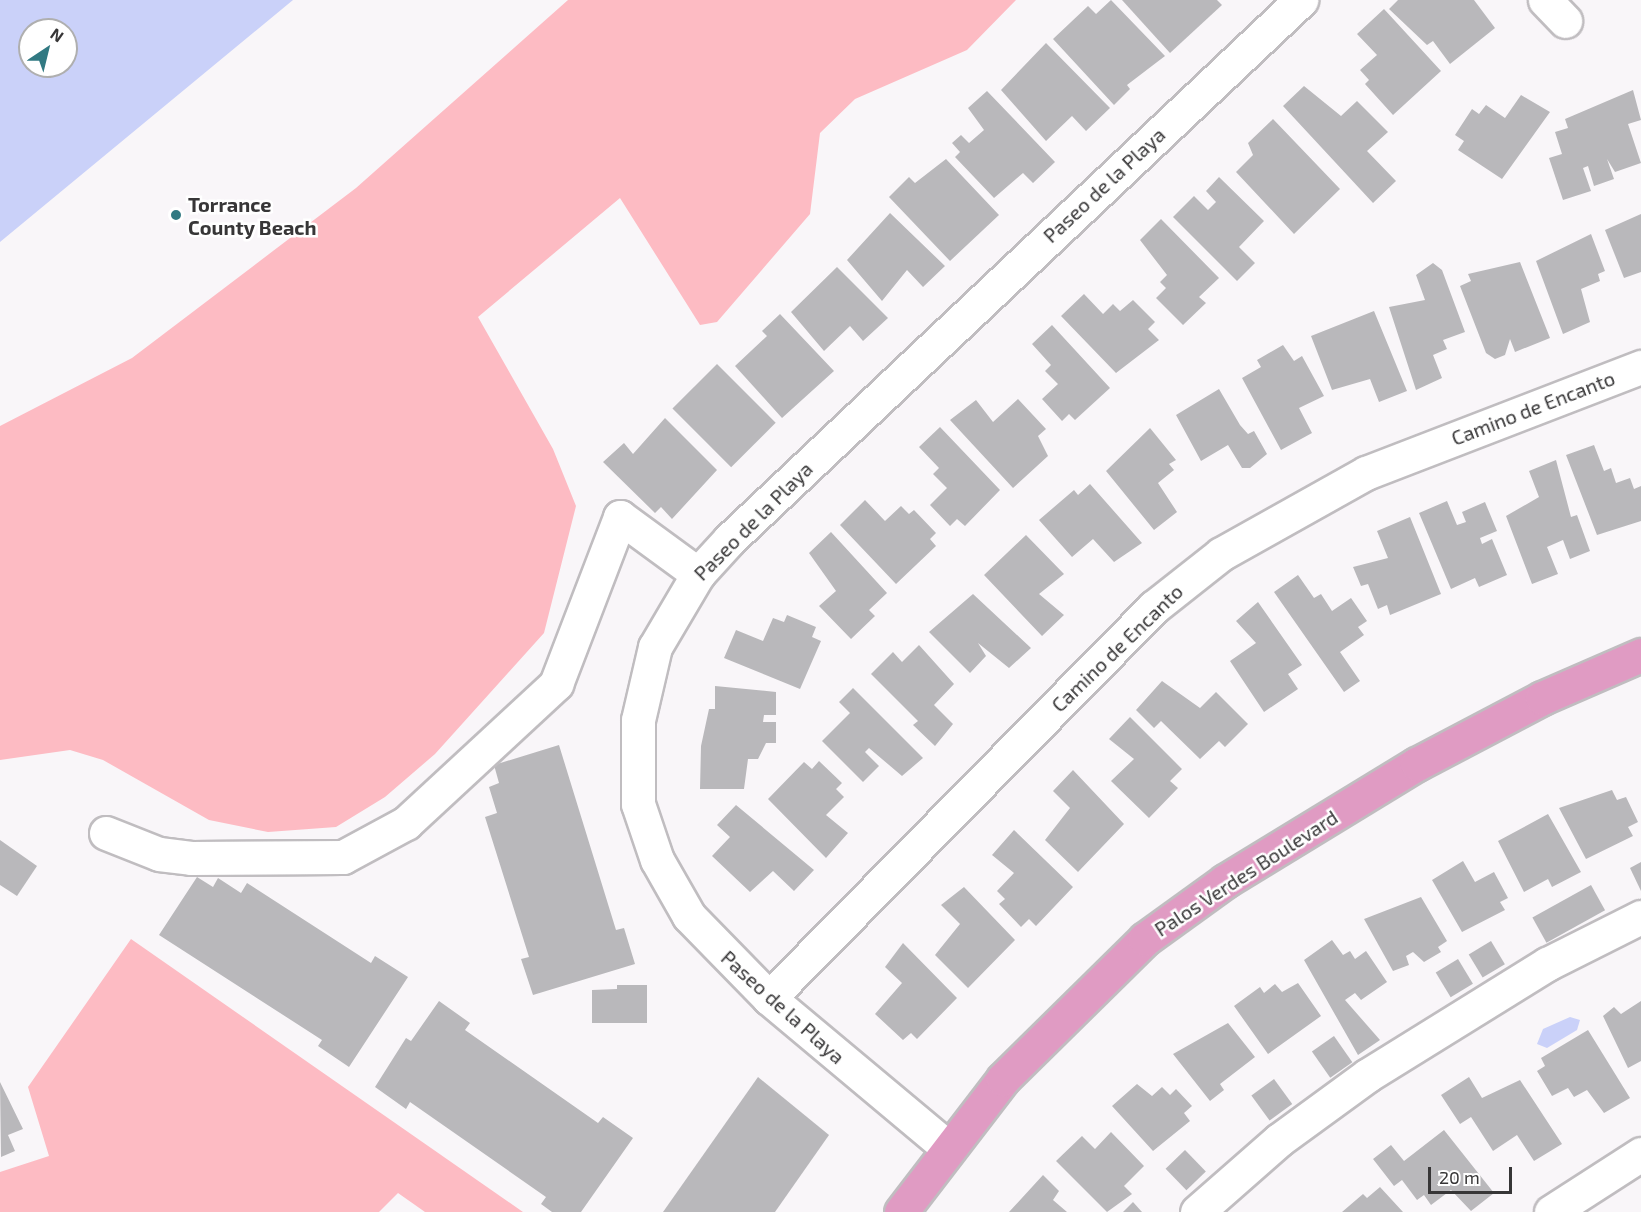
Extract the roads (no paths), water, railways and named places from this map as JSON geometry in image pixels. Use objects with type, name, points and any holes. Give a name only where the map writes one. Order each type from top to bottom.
[{"type":"main road","name":"Palos Verdes Boulevard","points":[[901,1212],[947,1148],[1058,1019],[1145,939],[1225,881],[1417,764],[1542,698],[1641,655]]},
{"type":"street","name":"Paseo de la Playa","points":[[947,1148],[769,998],[688,916],[657,860],[638,804],[635,753],[645,684],[655,647],[698,574],[1301,0]]},
{"type":"street","name":"Camino de Encanto","points":[[769,998],[1154,607],[1221,554],[1366,473],[1641,367]]},
{"type":"street","points":[[106,833],[159,854],[201,859],[343,857],[406,823],[556,684],[620,517],[698,574]]},
{"type":"street","points":[[1197,1212],[1279,1140],[1368,1075],[1547,964],[1641,917]]},
{"type":"street","points":[[1551,1212],[1641,1154]]},
{"type":"water","points":[[0,0],[293,0],[0,242]]},
{"type":"water","points":[[1570,1017],[1580,1020],[1577,1030],[1547,1048],[1537,1044],[1543,1029]]},
{"type":"place","name":"Torrance County Beach","points":[[176,215]]}]
